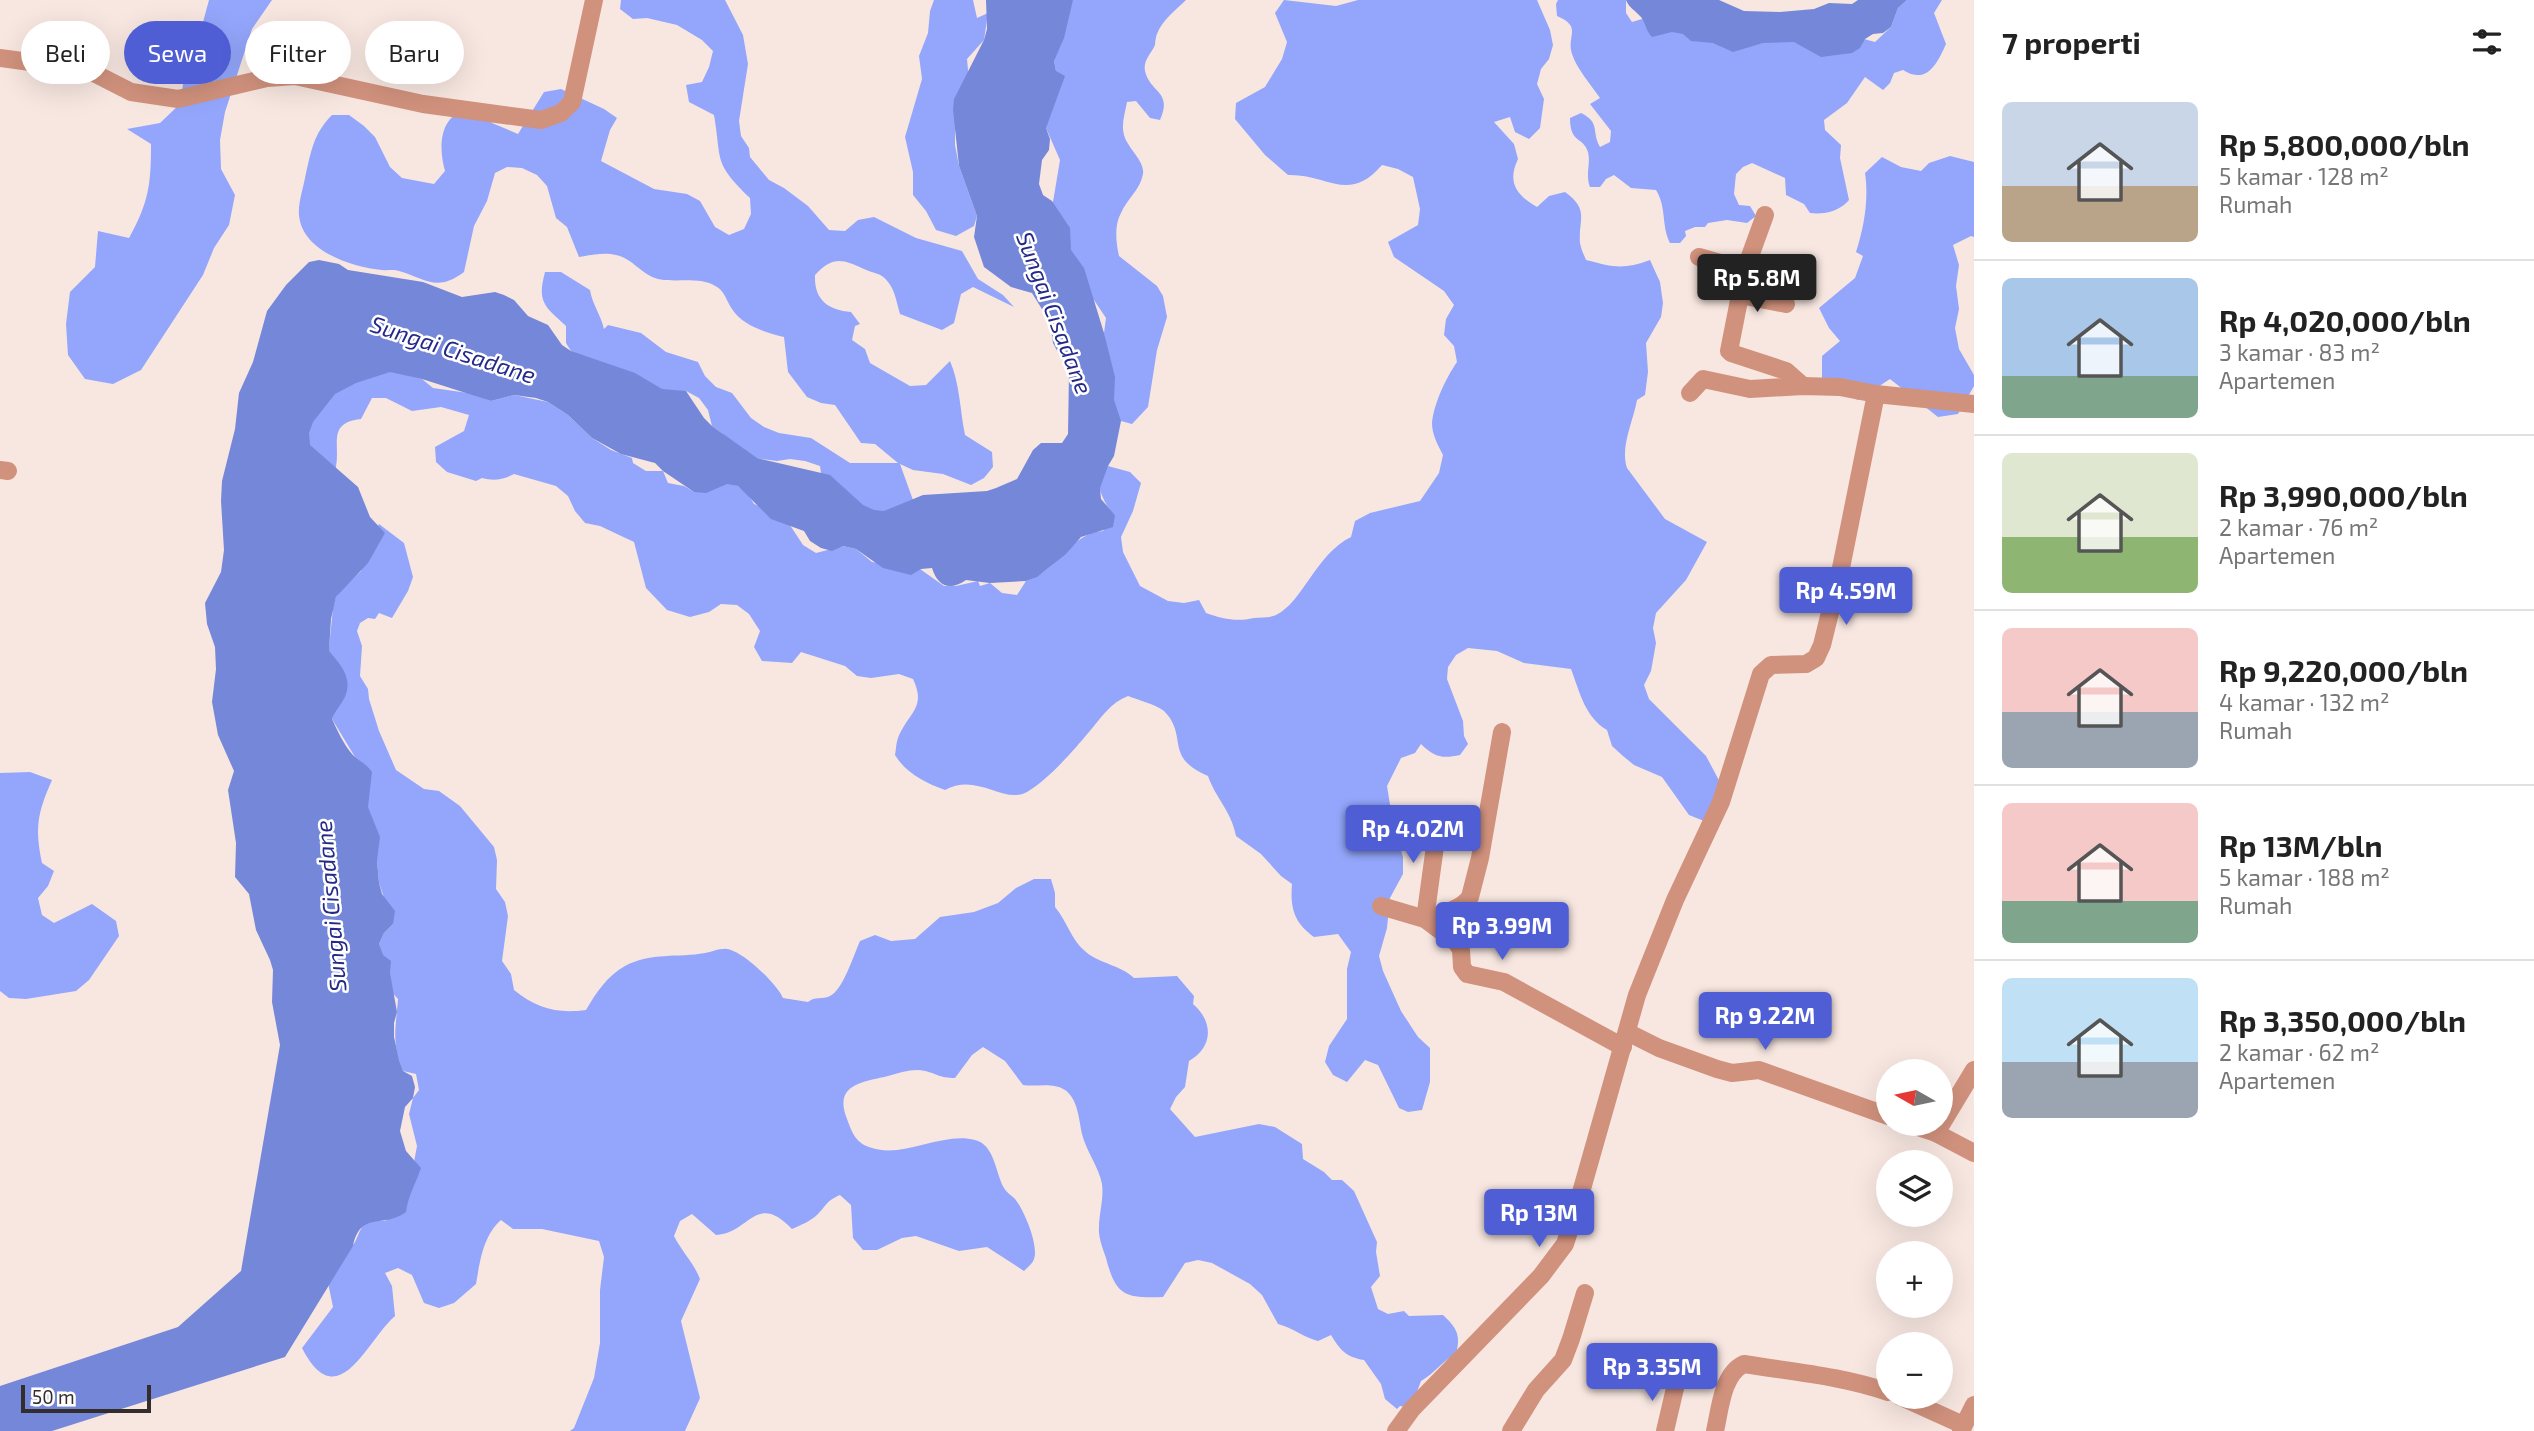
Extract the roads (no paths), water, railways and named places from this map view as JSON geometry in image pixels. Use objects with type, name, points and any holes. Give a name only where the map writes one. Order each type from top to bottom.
[{"type":"street","points":[[0,58],[88,69],[131,92],[148,96],[178,99],[267,78],[295,76],[423,104],[541,120],[561,113],[572,102],[594,0]]},
{"type":"street","points":[[1765,215],[1745,270],[1729,351],[1786,371],[1803,386]]},
{"type":"street","points":[[1699,257],[1745,270]]},
{"type":"street","points":[[1740,295],[1786,304]]},
{"type":"street","points":[[1690,393],[1703,379],[1750,389],[1840,387],[1876,394],[1974,404]]},
{"type":"street","points":[[1396,1431],[1412,1409],[1556,1259],[1564,1244],[1637,995],[1660,936],[1721,802],[1761,674],[1771,665],[1806,664],[1816,658],[1822,645],[1841,568],[1876,394]]},
{"type":"street","points":[[1425,919],[1455,908],[1467,902],[1470,897],[1480,858],[1502,732]]},
{"type":"street","points":[[1425,919],[1439,817]]},
{"type":"street","points":[[1381,906],[1425,919],[1457,943],[1461,950],[1462,967],[1467,974],[1504,982],[1625,1040],[1659,1048],[1732,1073],[1759,1070],[1876,1112]]},
{"type":"street","points":[[1953,1105],[1974,1070]]},
{"type":"street","points":[[1942,1136],[1974,1153]]},
{"type":"street","points":[[1511,1431],[1535,1390],[1563,1360],[1585,1293]]},
{"type":"street","points":[[1715,1431],[1729,1378],[1737,1367],[1744,1364],[1830,1377],[1876,1388]]},
{"type":"street","points":[[1665,1431],[1675,1384]]},
{"type":"street","points":[[1925,1409],[1962,1428],[1974,1405]]},
{"type":"water","name":"Sungai Cisadane","points":[[986,0],[1073,0],[1064,38],[1054,61],[1056,71],[1065,76],[1046,128],[1050,139],[1049,150],[1042,160],[1039,184],[1043,195],[1052,201],[1070,228],[1071,250],[1084,268],[1115,377],[1114,400],[1121,421],[1114,456],[1100,488],[1101,499],[1115,515],[1113,527],[1081,537],[1066,554],[1037,577],[1026,581],[990,583],[966,580],[950,586],[941,583],[932,568],[921,569],[911,575],[883,568],[856,549],[843,546],[832,551],[821,548],[810,541],[804,531],[771,519],[738,486],[727,484],[706,493],[694,492],[655,463],[621,454],[592,438],[568,415],[536,398],[514,395],[491,401],[422,379],[390,372],[356,383],[335,394],[313,422],[309,433],[310,445],[358,487],[370,517],[385,533],[368,563],[336,597],[331,619],[329,651],[342,667],[348,685],[344,699],[332,719],[349,750],[372,772],[368,807],[380,837],[377,860],[379,883],[382,894],[395,911],[393,924],[384,933],[379,944],[383,955],[391,961],[390,973],[397,1012],[394,1037],[399,1060],[403,1071],[412,1076],[415,1087],[413,1098],[405,1107],[400,1131],[406,1151],[421,1168],[406,1212],[361,1228],[353,1246],[285,1357],[52,1431],[0,1431],[0,1386],[178,1327],[241,1271],[280,1045],[272,1002],[273,970],[256,930],[249,894],[235,877],[236,843],[228,790],[234,771],[218,735],[212,702],[216,669],[215,647],[207,624],[205,603],[221,572],[224,550],[222,481],[235,429],[239,393],[253,362],[267,311],[286,285],[309,262],[319,260],[339,264],[348,270],[423,282],[462,297],[495,292],[514,300],[528,316],[548,325],[562,345],[571,351],[635,373],[662,389],[686,391],[712,426],[757,458],[830,475],[863,505],[874,510],[884,511],[923,495],[987,491],[1017,479],[1033,450],[1041,443],[1062,443],[1068,434],[1069,373],[1053,343],[1050,322],[1032,293],[1011,287],[984,267],[974,237],[977,216],[959,166],[953,110],[954,99],[984,40],[987,29]]},
{"type":"water","points":[[1626,0],[1719,0],[1744,11],[1780,12],[1814,9],[1829,3],[1852,4],[1858,0],[1907,0],[1898,8],[1891,27],[1883,33],[1873,34],[1865,39],[1860,48],[1852,53],[1821,57],[1794,42],[1763,43],[1733,52],[1713,43],[1691,41],[1683,34],[1672,32],[1652,37],[1641,17]]}]
